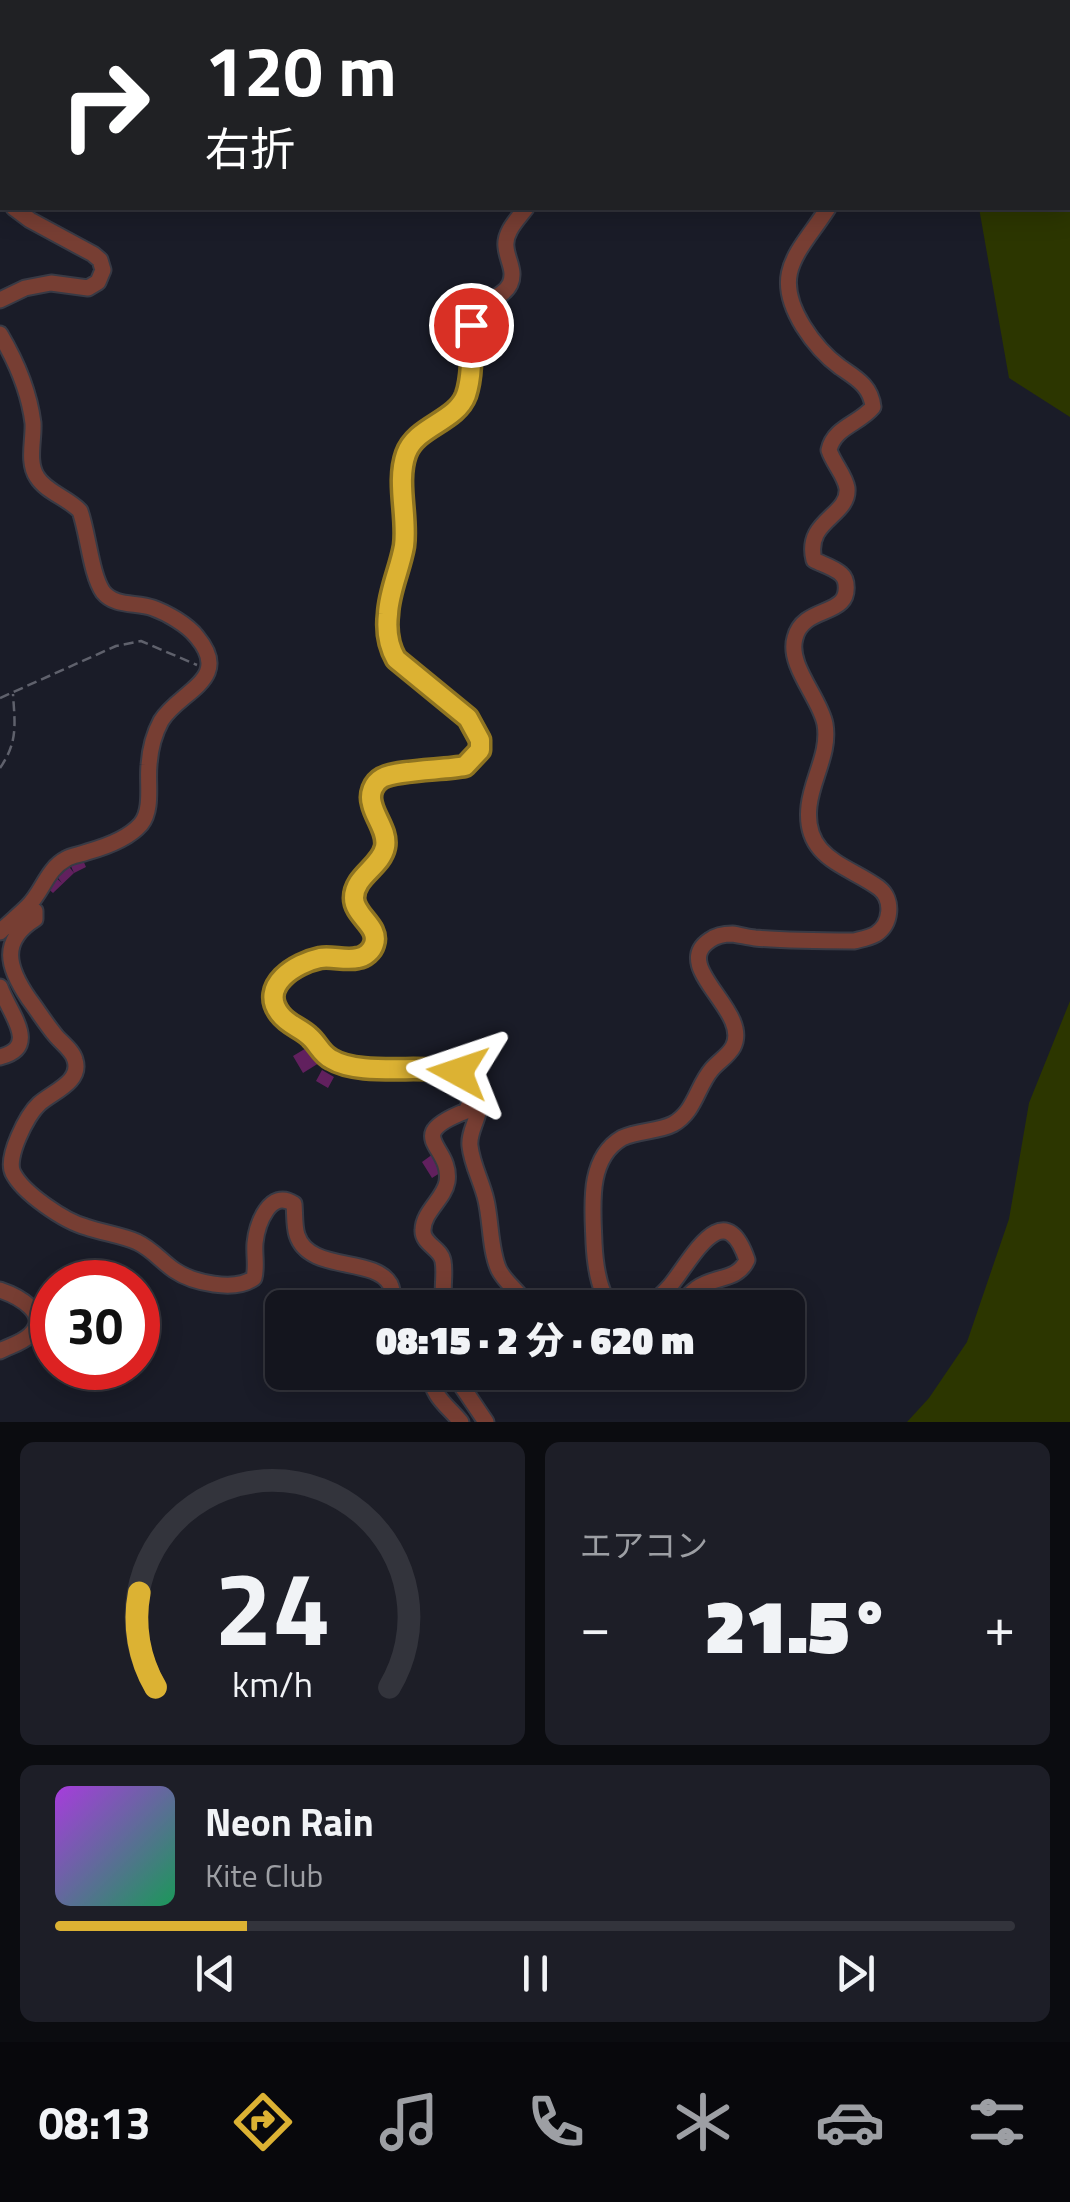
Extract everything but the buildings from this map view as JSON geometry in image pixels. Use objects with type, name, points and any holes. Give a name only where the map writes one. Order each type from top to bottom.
[{"type":"street","points":[[0,300],[25,288],[51,283],[88,288],[98,282],[104,270],[93,254],[17,210]]},
{"type":"street","points":[[443,1290],[444,1261],[439,1251],[425,1240],[422,1230],[446,1185],[447,1172],[432,1142],[433,1133],[448,1118],[466,1110],[474,1088],[458,1072],[442,1068],[373,1068],[332,1060],[312,1038],[280,1014],[274,996],[281,977],[290,971],[319,958],[356,959],[372,949],[375,932],[356,911],[354,900],[355,890],[385,847],[372,806],[374,786],[393,774],[465,766],[480,750],[480,740],[468,718],[396,659],[390,648],[388,614],[404,547],[406,454],[412,443],[465,398],[471,325],[481,306],[504,292],[511,282],[507,236],[525,210]]},
{"type":"street","points":[[602,1290],[595,1254],[593,1203],[598,1169],[615,1144],[624,1138],[670,1126],[685,1116],[710,1071],[732,1048],[735,1039],[728,1008],[708,986],[702,972],[701,950],[706,943],[731,934],[854,941],[880,931],[890,911],[889,902],[878,888],[842,868],[814,840],[808,810],[824,756],[826,726],[793,650],[800,626],[840,604],[846,595],[842,574],[814,560],[811,548],[814,536],[847,494],[846,483],[829,450],[830,442],[873,407],[865,384],[828,358],[809,335],[787,290],[792,264],[827,210]]},
{"type":"street","points":[[0,334],[28,397],[36,476],[80,511],[104,593],[114,601],[151,607],[185,626],[208,655],[209,670],[196,689],[174,704],[154,734],[145,819],[122,838],[68,856],[53,868],[28,906],[0,932]]},
{"type":"street","points":[[28,906],[35,911],[35,919],[8,940],[6,956],[11,973],[77,1064],[66,1085],[38,1105],[17,1141],[11,1171],[22,1185],[81,1226],[142,1244],[175,1271],[195,1280],[236,1285],[254,1278],[258,1231],[270,1204],[288,1200],[294,1204],[296,1234],[303,1246],[338,1263],[378,1273],[389,1281],[393,1290]]},
{"type":"street","points":[[0,987],[22,1036],[16,1052],[0,1057]]},
{"type":"street","points":[[472,1098],[480,1107],[469,1139],[472,1158],[486,1200],[498,1268],[516,1290]]},
{"type":"street","points":[[666,1290],[709,1234],[722,1230],[733,1234],[747,1260],[743,1270],[695,1290]]},
{"type":"street","points":[[0,1290],[32,1307],[36,1314],[36,1326],[29,1336],[0,1351]]},
{"type":"street","points":[[433,1390],[461,1422]]},
{"type":"street","points":[[464,1390],[486,1422]]},
{"type":"path","points":[[0,698],[116,646],[141,640],[209,670]]},
{"type":"path","points":[[0,768],[11,752],[15,732],[12,693]]},
{"type":"green space","points":[[979,210],[1070,210],[1070,417],[1009,378]]},
{"type":"green space","points":[[1070,1001],[1070,1422],[907,1422],[929,1398],[967,1342],[1009,1219],[1029,1103]]},
{"type":"route","points":[[458,1072],[442,1068],[373,1068],[332,1060],[312,1038],[280,1014],[274,996],[281,977],[290,971],[319,958],[356,959],[372,949],[375,932],[356,911],[354,900],[355,890],[385,847],[372,806],[374,786],[393,774],[465,766],[480,750],[480,740],[468,718],[396,659],[388,635],[390,596],[404,547],[406,454],[412,443],[465,398],[471,325]]}]
